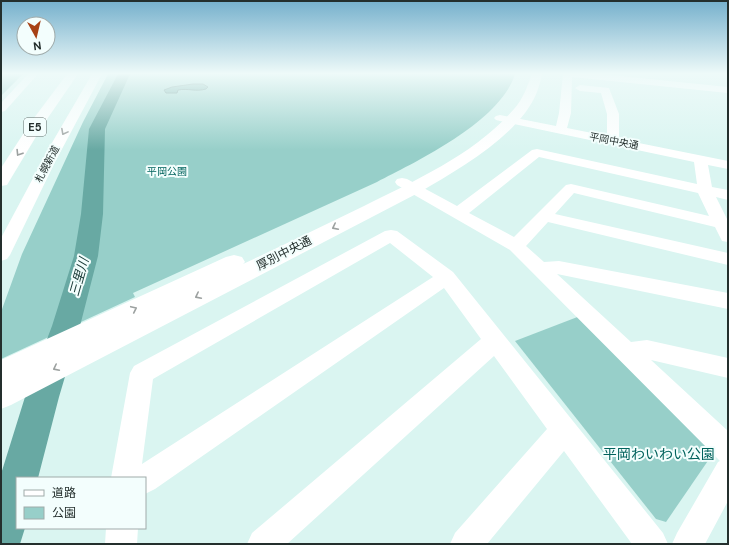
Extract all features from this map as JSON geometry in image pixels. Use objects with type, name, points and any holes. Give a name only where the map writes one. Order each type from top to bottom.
[{"type":"main road","name":"E5","points":[[22,124],[41,99]]},
{"type":"main road","name":"E5","points":[[1,182],[36,125],[55,99]]},
{"type":"main road","name":"厚別中央通","points":[[506,119],[515,99]]},
{"type":"main road","name":"厚別中央通","points":[[6,382],[408,185],[506,119],[524,99]]},
{"type":"street","points":[[1,109],[10,99]]},
{"type":"street","name":"札幌新道","points":[[1,255],[31,193],[82,99]]},
{"type":"street","points":[[560,131],[565,113],[567,99]]},
{"type":"street","points":[[608,99],[613,114],[614,141]]},
{"type":"street","name":"平岡中央通","points":[[506,119],[728,165]]},
{"type":"street","points":[[458,213],[537,152],[728,195]]},
{"type":"street","points":[[700,159],[705,190],[725,231]]},
{"type":"street","points":[[408,185],[516,246],[628,352],[728,450]]},
{"type":"street","points":[[516,246],[571,188],[725,231]]},
{"type":"street","points":[[543,216],[728,259]]},
{"type":"street","points":[[126,477],[142,373],[391,235],[446,277],[563,431],[652,544]]},
{"type":"street","points":[[541,269],[559,267],[728,301]]},
{"type":"street","points":[[146,478],[446,277]]},
{"type":"street","points":[[263,544],[495,341]]},
{"type":"street","points":[[628,352],[647,350],[728,368]]},
{"type":"street","points":[[466,544],[563,431]]},
{"type":"street","points":[[688,544],[728,472]]},
{"type":"street","points":[[120,544],[122,529]]},
{"type":"green space","name":"平岡公園","points":[[95,99],[500,99],[476,123],[456,138],[414,163],[377,182],[133,293],[135,297],[1,359],[1,312],[22,254]]},
{"type":"green space","name":"平岡わいわい公園","points":[[580,316],[716,449],[666,522],[656,519],[515,341]]},
{"type":"waterway","name":"三里川","points":[[19,477],[42,397],[66,326],[86,256],[92,214],[97,129],[112,99]]},
{"type":"waterway","name":"三里川","points":[[1,538],[16,487]]}]
